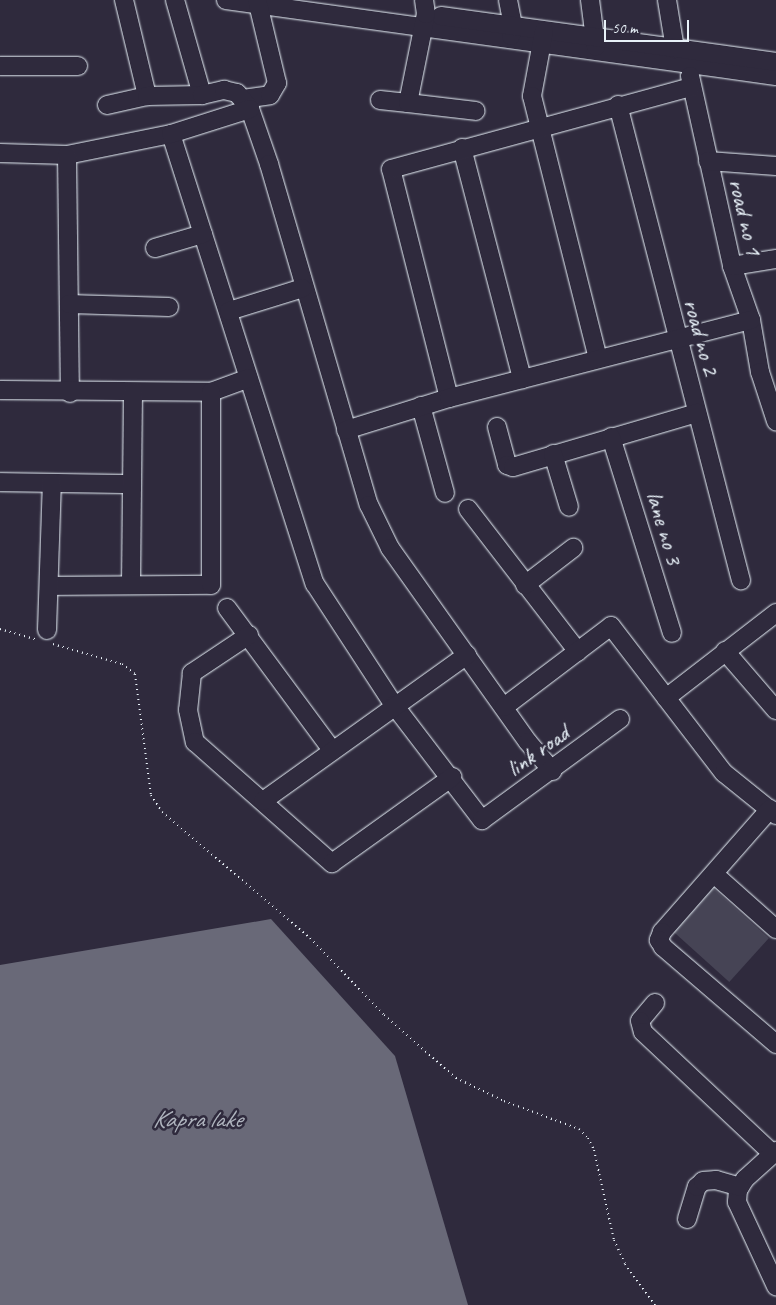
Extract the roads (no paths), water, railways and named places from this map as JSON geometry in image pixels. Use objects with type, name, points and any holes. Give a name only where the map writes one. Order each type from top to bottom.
[{"type":"street","points":[[124,0],[147,96]]},
{"type":"street","points":[[175,0],[202,95]]},
{"type":"street","points":[[226,0],[317,3],[425,13],[512,32],[596,45],[685,55],[776,62]]},
{"type":"street","points":[[508,0],[512,32]]},
{"type":"street","points":[[590,0],[596,45]]},
{"type":"street","name":"road no 1","points":[[666,0],[685,55],[732,266],[768,370],[776,421]]},
{"type":"street","points":[[0,153],[67,155],[171,134],[270,95],[277,83],[258,2]]},
{"type":"street","points":[[408,102],[425,13]]},
{"type":"street","points":[[543,37],[532,96],[539,127],[544,134],[598,358]]},
{"type":"street","points":[[685,55],[776,76]]},
{"type":"street","points":[[0,66],[78,66]]},
{"type":"street","points":[[449,398],[391,169],[691,86]]},
{"type":"street","points":[[106,105],[147,96],[202,95],[224,90],[237,93],[246,104],[269,164],[303,288],[369,505],[390,548],[552,771]]},
{"type":"street","points":[[380,100],[476,111]]},
{"type":"street","name":"road no 2","points":[[618,105],[677,339],[741,580]]},
{"type":"street","points":[[171,134],[315,584],[394,705],[452,777],[332,863],[195,742],[188,710],[192,674],[249,635]]},
{"type":"street","points":[[462,148],[522,379]]},
{"type":"street","points":[[67,155],[70,393]]},
{"type":"street","points":[[708,161],[776,166]]},
{"type":"street","points":[[155,248],[203,234]]},
{"type":"street","points":[[732,266],[776,259]]},
{"type":"street","points":[[229,311],[303,288]]},
{"type":"street","points":[[69,304],[169,306]]},
{"type":"street","points":[[346,430],[449,398],[751,320]]},
{"type":"street","points":[[0,390],[70,393],[211,392],[249,378]]},
{"type":"street","points":[[131,584],[130,484],[133,392]]},
{"type":"street","points":[[49,586],[211,585],[211,392]]},
{"type":"street","points":[[421,406],[445,494]]},
{"type":"street","points":[[497,427],[509,467],[697,413]]},
{"type":"street","name":"lane no 3","points":[[611,437],[672,633]]},
{"type":"street","points":[[553,454],[569,507]]},
{"type":"street","points":[[0,482],[130,484]]},
{"type":"street","points":[[44,637],[49,586],[52,483]]},
{"type":"street","points":[[468,509],[578,652]]},
{"type":"street","points":[[525,585],[573,548]]},
{"type":"street","points":[[227,608],[249,635],[332,750]]},
{"type":"street","points":[[666,698],[725,650],[776,613]]},
{"type":"street","points":[[504,707],[611,626],[724,773],[773,812],[662,932],[659,940],[663,947],[776,1044]]},
{"type":"street","points":[[725,650],[776,710]]},
{"type":"street","points":[[263,801],[394,705],[467,655]]},
{"type":"street","name":"link road","points":[[452,777],[482,820],[552,771],[620,719]]},
{"type":"street","points":[[714,874],[776,929]]},
{"type":"street","points":[[655,1002],[640,1021],[642,1032],[774,1152],[740,1187],[737,1202],[776,1286]]},
{"type":"street","points":[[686,1219],[697,1187],[703,1181],[716,1180],[740,1187]]},
{"type":"water","name":"Kapra lake","points":[[271,919],[395,1056],[468,1305],[0,1305],[0,965]]}]
